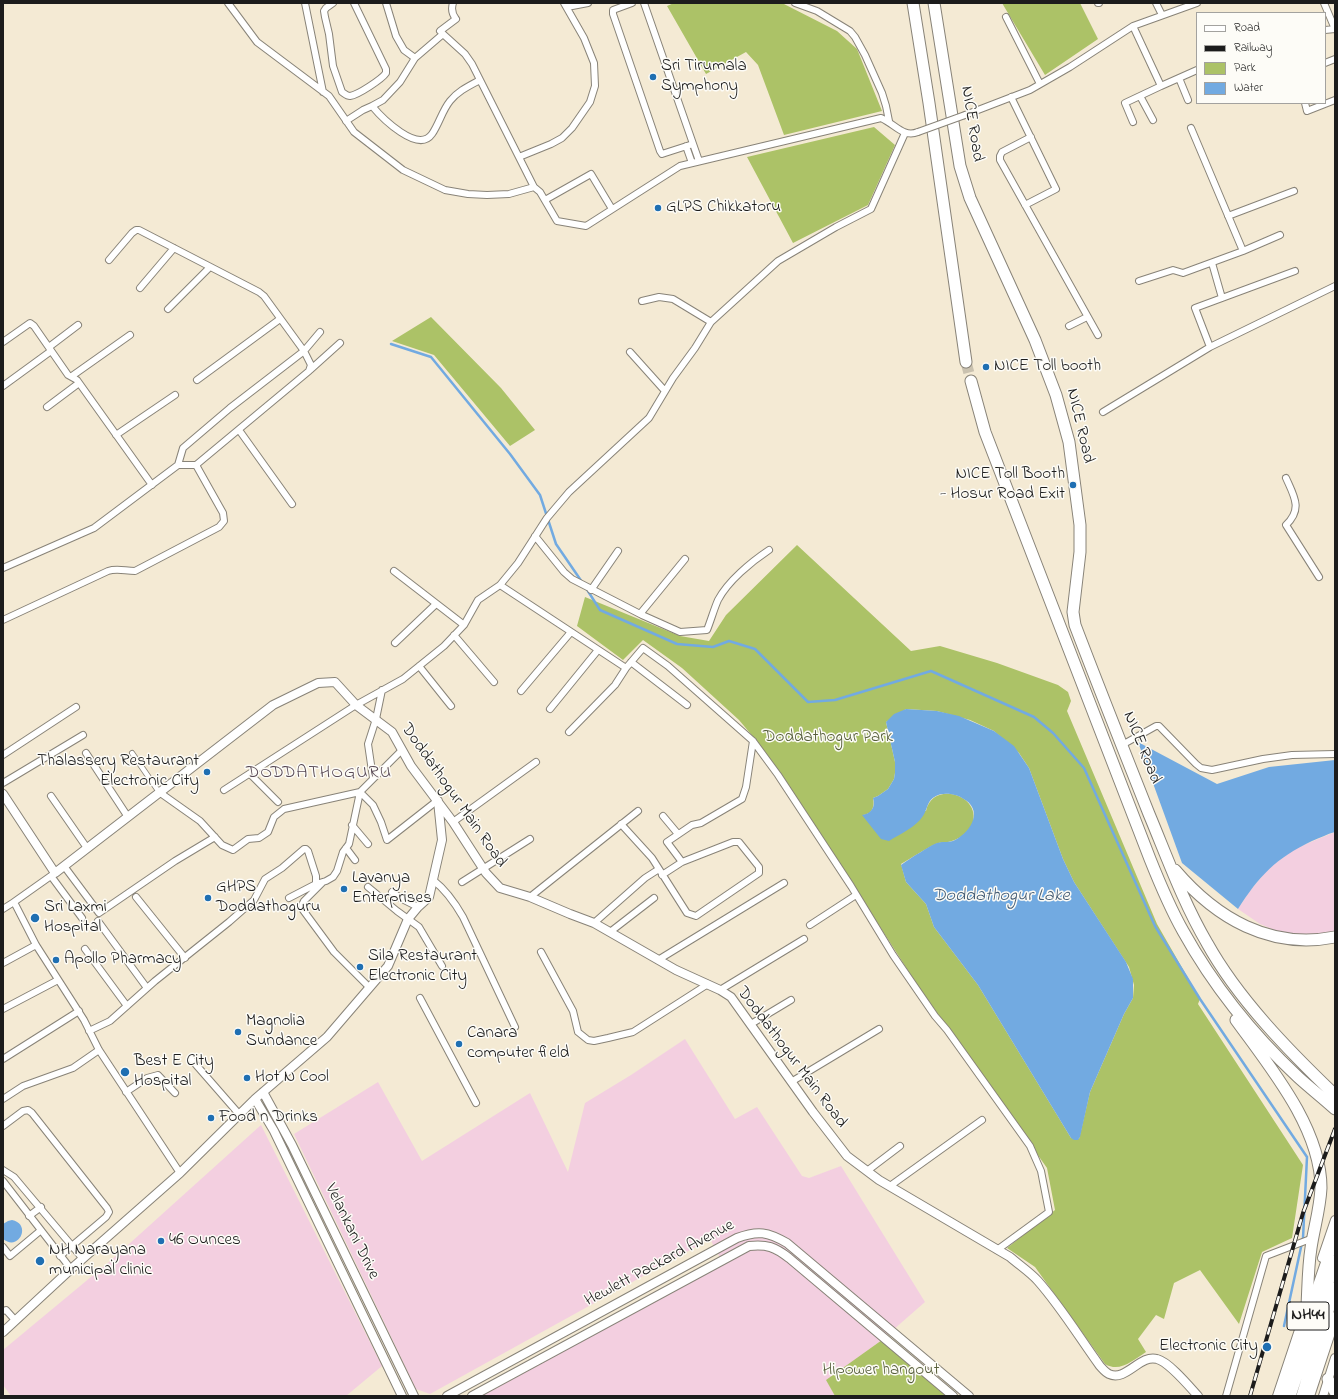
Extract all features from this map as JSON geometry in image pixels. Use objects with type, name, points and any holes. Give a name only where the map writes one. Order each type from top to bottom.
[{"type":"highway","points":[[913,3],[929,103],[966,362]]},
{"type":"highway","name":"NICE Road","points":[[934,3],[960,166],[965,184],[1035,340],[1056,395],[1069,442],[1080,525],[1080,552],[1073,618],[1075,625],[1167,860],[1207,944],[1235,986],[1282,1042],[1335,1095]]},
{"type":"highway","name":"NICE Road","points":[[971,381],[985,432],[1150,859],[1170,907],[1182,931],[1224,994]]},
{"type":"highway","points":[[1167,860],[1187,884],[1216,908],[1240,924],[1255,931],[1292,940],[1312,940],[1335,937]]},
{"type":"highway","points":[[1224,994],[1243,1019],[1293,1072],[1335,1109]]},
{"type":"highway","points":[[1224,994],[1232,1014],[1273,1071],[1297,1108],[1311,1140],[1320,1174],[1321,1189],[1318,1215],[1313,1238],[1308,1280],[1307,1306]]},
{"type":"highway","name":"NH44","points":[[1284,1396],[1311,1306],[1335,1237]]},
{"type":"highway","points":[[1290,1396],[1335,1261]]},
{"type":"highway","points":[[1302,1396],[1335,1288]]},
{"type":"highway","name":"NH44","points":[[1309,1396],[1335,1317]]},
{"type":"highway","points":[[1328,1379],[1335,1392]]},
{"type":"street","points":[[228,3],[257,42],[329,96],[354,132],[403,170],[445,190],[487,195],[509,194],[534,187]]},
{"type":"street","points":[[305,3],[323,92]]},
{"type":"street","points":[[333,3],[324,11],[329,34],[333,66],[342,92],[348,96],[353,95],[372,84],[386,73],[386,69],[354,3]]},
{"type":"street","points":[[386,3],[396,36],[404,50],[415,58]]},
{"type":"street","points":[[453,3],[452,15],[456,19],[440,31],[465,54],[472,64],[534,187],[540,192],[556,221],[586,226],[680,166],[881,118],[889,121],[905,133],[912,135],[1011,97],[1040,84],[1068,68],[1132,26],[1197,3]]},
{"type":"street","points":[[519,157],[562,138],[572,128],[590,102],[595,86],[594,63],[584,38],[565,5],[588,3]]},
{"type":"street","points":[[632,3],[616,8],[613,10],[613,14],[660,151],[662,154],[665,154],[693,144]]},
{"type":"street","points":[[644,3],[699,161]]},
{"type":"street","points":[[795,3],[817,11],[850,32],[855,37],[882,93],[889,121]]},
{"type":"street","points":[[1156,3],[1162,16]]},
{"type":"street","points":[[1324,3],[1335,29]]},
{"type":"street","points":[[1006,16],[1040,84]]},
{"type":"street","points":[[1132,26],[1161,86]]},
{"type":"street","points":[[346,121],[383,100],[400,82],[415,58],[443,34]]},
{"type":"street","points":[[1133,122],[1125,103],[1196,70]]},
{"type":"street","points":[[1179,78],[1188,100]]},
{"type":"street","points":[[372,106],[383,119],[398,130],[420,141],[426,140],[432,136],[449,102],[466,87],[480,80]]},
{"type":"street","points":[[333,102],[342,92]]},
{"type":"street","points":[[1140,96],[1153,120]]},
{"type":"street","points":[[1011,97],[1056,189],[1025,205]]},
{"type":"street","points":[[1305,104],[1307,110],[1324,104]]},
{"type":"street","points":[[1190,128],[1243,251]]},
{"type":"street","points":[[224,790],[356,705],[403,679],[444,646],[464,625],[478,600],[500,585],[518,563],[547,518],[569,492],[649,418],[673,378],[695,348],[711,322],[778,261],[836,227],[871,209],[905,133]]},
{"type":"street","points":[[1031,137],[1002,152],[1000,160],[1098,335]]},
{"type":"street","points":[[686,146],[692,163]]},
{"type":"street","points":[[545,200],[591,174],[612,209]]},
{"type":"street","points":[[1228,216],[1294,191]]},
{"type":"street","points":[[109,260],[136,230],[139,230],[259,292],[264,296],[304,350],[311,365],[309,371]]},
{"type":"street","points":[[1139,281],[1175,269],[1183,273],[1243,251],[1280,235]]},
{"type":"street","points":[[140,288],[174,248]]},
{"type":"street","points":[[1212,263],[1222,298]]},
{"type":"street","points":[[168,309],[210,267]]},
{"type":"street","points":[[1210,347],[1195,308],[1295,271]]},
{"type":"street","points":[[1103,412],[1210,347],[1335,286]]},
{"type":"street","points":[[642,301],[659,297],[673,299],[711,322]]},
{"type":"street","points":[[1069,326],[1087,316]]},
{"type":"street","points":[[197,380],[280,319]]},
{"type":"street","points":[[3,342],[30,323],[34,326],[68,375],[72,376],[80,383],[152,485]]},
{"type":"street","points":[[3,386],[78,325]]},
{"type":"street","points":[[3,568],[94,528],[152,485],[178,465],[183,448],[230,408],[304,350],[320,332]]},
{"type":"street","points":[[72,376],[130,335]]},
{"type":"street","points":[[178,465],[196,465],[309,371],[340,343]]},
{"type":"street","points":[[630,352],[665,391]]},
{"type":"street","points":[[47,407],[80,383]]},
{"type":"street","points":[[116,435],[175,396]]},
{"type":"street","points":[[239,430],[292,504]]},
{"type":"street","points":[[3,620],[108,571],[116,569],[135,571],[219,527],[224,521],[223,513],[196,465]]},
{"type":"street","points":[[1286,478],[1295,498],[1297,510],[1292,520],[1286,525],[1319,577]]},
{"type":"street","points":[[535,536],[572,580],[680,632],[707,630],[719,600],[727,587],[752,562],[769,550]]},
{"type":"street","points":[[591,590],[618,551]]},
{"type":"street","points":[[640,614],[684,559]]},
{"type":"street","points":[[394,571],[464,625]]},
{"type":"street","points":[[500,585],[626,668]]},
{"type":"street","points":[[395,643],[436,604]]},
{"type":"street","points":[[521,691],[571,632]]},
{"type":"street","points":[[454,635],[494,682]]},
{"type":"street","points":[[569,732],[615,685],[626,668],[643,648],[668,666],[753,741],[778,775],[893,955],[935,1016],[947,1030],[1030,1146],[1041,1171],[1049,1212],[997,1250]]},
{"type":"street","points":[[550,709],[598,650]]},
{"type":"street","points":[[631,662],[687,705]]},
{"type":"street","points":[[419,666],[451,706]]},
{"type":"street","name":"Doddathogur Main Road","points":[[53,874],[273,706],[318,683],[335,682],[356,705],[392,732],[411,766],[438,800],[495,884],[500,888],[530,897],[570,914],[594,922],[676,970],[708,984],[731,997],[847,1156],[890,1186],[1010,1257],[1037,1280],[1053,1299],[1100,1366],[1108,1374],[1118,1376],[1148,1360],[1157,1359],[1170,1367],[1198,1396]]},
{"type":"street","points":[[372,778],[368,744],[376,719],[382,690]]},
{"type":"street","points":[[3,754],[76,707]]},
{"type":"street","points":[[1122,745],[1156,726],[1159,726],[1201,768],[1212,770],[1263,759],[1292,755],[1335,754]]},
{"type":"street","points":[[3,783],[83,735]]},
{"type":"street","points":[[682,862],[667,842],[692,825],[701,823],[742,799],[746,787],[753,741]]},
{"type":"street","points":[[289,898],[333,877],[337,871],[343,852],[349,844],[360,792],[372,778],[402,750]]},
{"type":"street","points":[[86,753],[128,817]]},
{"type":"street","points":[[132,753],[159,792],[200,821],[222,845],[233,850],[248,839],[259,838],[268,832],[274,817],[284,809],[360,792]]},
{"type":"street","points":[[453,822],[536,762]]},
{"type":"street","points":[[250,774],[278,802]]},
{"type":"street","points":[[360,792],[373,805],[381,822],[386,840],[438,800]]},
{"type":"street","points":[[3,794],[82,918]]},
{"type":"street","points":[[51,796],[87,848]]},
{"type":"street","points":[[3,1332],[180,1173],[238,1114],[327,1037],[388,966],[408,919],[429,897],[442,840],[438,800]]},
{"type":"street","points":[[530,897],[638,811]]},
{"type":"street","points":[[663,816],[678,834]]},
{"type":"street","points":[[594,922],[645,878],[661,872],[682,862],[733,842],[739,842],[759,867],[759,873],[696,916],[686,913],[661,872],[652,858],[621,824]]},
{"type":"street","points":[[352,826],[368,844]]},
{"type":"street","points":[[64,866],[99,913],[175,861],[215,837]]},
{"type":"street","points":[[462,882],[530,839]]},
{"type":"street","points":[[346,848],[356,860]]},
{"type":"street","points":[[90,1031],[110,1021],[147,988],[229,922],[254,900],[265,879],[282,868],[304,849],[308,851],[319,883]]},
{"type":"street","points":[[3,909],[53,874]]},
{"type":"street","points":[[433,880],[441,886],[453,900],[463,917],[515,1027]]},
{"type":"street","points":[[319,883],[302,905],[304,910],[334,952],[369,987]]},
{"type":"street","points":[[658,960],[784,883]]},
{"type":"street","points":[[368,887],[419,927],[442,966]]},
{"type":"street","points":[[392,892],[418,907]]},
{"type":"street","points":[[810,925],[856,895]]},
{"type":"street","points":[[136,897],[185,958]]},
{"type":"street","points":[[610,932],[654,898]]},
{"type":"street","points":[[14,902],[36,945],[90,1031],[99,1050],[180,1173]]},
{"type":"street","points":[[98,921],[147,988]]},
{"type":"street","points":[[720,990],[804,940]]},
{"type":"street","points":[[3,963],[36,945]]},
{"type":"street","points":[[85,949],[127,1006]]},
{"type":"street","points":[[541,952],[573,1012],[578,1032],[588,1040],[594,1041],[633,1032],[708,984]]},
{"type":"street","points":[[3,1009],[58,980]]},
{"type":"street","points":[[420,998],[476,1103]]},
{"type":"street","points":[[751,1024],[792,1000]]},
{"type":"street","points":[[3,1059],[78,1012]]},
{"type":"street","points":[[792,1082],[879,1028]]},
{"type":"street","points":[[3,1099],[23,1086],[72,1068],[99,1050]]},
{"type":"street","points":[[191,1059],[238,1114]]},
{"type":"street","points":[[126,1092],[147,1078],[158,1075],[175,1093]]},
{"type":"street","name":"Velankani Drive","points":[[263,1092],[292,1144],[414,1396]]},
{"type":"street","name":"Velankani Drive","points":[[255,1099],[275,1134],[402,1396]]},
{"type":"street","points":[[3,1126],[23,1111],[28,1110],[32,1113],[109,1212],[106,1217],[60,1256]]},
{"type":"street","points":[[890,1186],[982,1120]]},
{"type":"street","points":[[867,1171],[900,1146]]},
{"type":"street","points":[[3,1170],[14,1177],[41,1207],[83,1259]]},
{"type":"street","points":[[3,1182],[71,1270]]},
{"type":"street","points":[[29,1216],[41,1207]]},
{"type":"street","points":[[1277,1396],[1335,1220]]},
{"type":"street","points":[[3,1247],[10,1256],[40,1231]]},
{"type":"street","name":"Hewlett Packard Avenue","points":[[446,1396],[737,1238],[759,1232],[769,1234],[786,1243],[969,1396]]},
{"type":"street","points":[[748,1234],[749,1246]]},
{"type":"street","points":[[1226,1396],[1266,1256],[1313,1238]]},
{"type":"street","name":"Hewlett Packard Avenue","points":[[472,1396],[749,1246],[759,1245],[778,1249],[953,1396]]},
{"type":"street","points":[[3,1312],[6,1310],[15,1320]]},
{"type":"street","points":[[1323,1396],[1335,1358]]},
{"type":"shaded area","points":[[1335,832],[1335,934],[1295,935],[1277,931],[1260,924],[1238,909],[1249,892],[1268,869],[1294,849]]},
{"type":"shaded area","points":[[685,1039],[735,1119],[757,1107],[802,1176],[809,1178],[841,1166],[925,1302],[877,1344],[827,1380],[835,1396],[482,1396],[723,1263],[710,1239],[430,1394],[416,1389],[294,1134],[378,1082],[422,1161],[530,1093],[568,1172],[585,1103],[631,1075]]},
{"type":"shaded area","points":[[261,1125],[382,1366],[346,1396],[11,1396],[3,1385],[3,1350],[109,1262]]},
{"type":"green space","points":[[674,3],[782,3],[837,31],[857,49],[882,111],[784,135],[758,65],[746,52],[706,74],[667,6]]},
{"type":"green space","points":[[1002,3],[1080,3],[1098,39],[1045,75]]},
{"type":"green space","points":[[874,127],[895,145],[868,205],[793,243],[747,157]]},
{"type":"green space","points":[[431,317],[501,388],[535,430],[510,446],[434,355],[392,341]]},
{"type":"green space","name":"Doddathogur Park","points":[[797,545],[911,651],[940,646],[997,663],[1058,685],[1068,692],[1071,701],[1067,711],[1157,924],[1200,999],[1198,1004],[1303,1165],[1292,1238],[1262,1252],[1239,1324],[1200,1270],[1174,1283],[1164,1319],[1156,1315],[1138,1339],[1146,1352],[1131,1362],[1121,1366],[1116,1367],[1105,1364],[1035,1267],[1007,1248],[1055,1210],[1047,1168],[916,983],[812,821],[760,745],[739,720],[682,668],[643,640],[623,660],[577,626],[585,597],[680,636],[709,641],[726,615]],"holes":[[[906,709],[937,711],[970,720],[994,731],[1019,753],[1029,768],[1063,859],[1074,882],[1129,967],[1134,985],[1133,998],[1124,1014],[1090,1092],[1079,1139],[1071,1138],[978,985],[934,927],[926,904],[906,882],[901,864],[937,843],[948,842],[964,835],[970,829],[973,822],[973,812],[969,804],[963,798],[945,794],[937,796],[930,802],[926,811],[863,815],[871,812],[874,804],[873,798],[888,789],[894,779],[895,762],[886,722]]]},
{"type":"green space","name":"Hipower hangout","points":[[882,1340],[948,1396],[835,1396],[826,1380]]},
{"type":"water","name":"Doddathogur Lake","points":[[906,709],[937,711],[959,716],[994,731],[1014,746],[1029,768],[1063,859],[1074,882],[1126,962],[1133,979],[1133,998],[1124,1014],[1090,1092],[1080,1137],[1078,1140],[1071,1138],[978,985],[934,927],[926,904],[906,882],[901,865],[934,844],[953,841],[961,836],[973,820],[973,808],[969,803],[959,797],[949,794],[939,795],[931,800],[923,816],[916,824],[889,841],[881,839],[862,815],[872,810],[874,804],[873,798],[888,789],[894,779],[895,762],[886,722],[894,714]]},
{"type":"water","points":[[1138,742],[1217,784],[1269,767],[1335,760],[1335,832],[1299,847],[1278,861],[1261,877],[1238,909],[1182,863]]},
{"type":"water","points":[[12,1220],[18,1222],[22,1231],[18,1240],[9,1242],[3,1239],[3,1224]]},
{"type":"waterway","points":[[391,344],[431,357],[510,454],[540,495],[556,544],[582,582]]},
{"type":"waterway","points":[[586,588],[600,610],[677,644],[713,647],[729,641],[755,649],[808,702],[835,700],[931,671],[1034,717],[1053,733],[1084,768],[1155,926],[1200,999],[1307,1157],[1303,1238],[1284,1326]]},
{"type":"tunnel","points":[[966,362],[971,381]]},
{"type":"railway","points":[[1250,1396],[1303,1213],[1335,1129]]},
{"type":"place","name":"Sri Tirumala Symphony","points":[[653,77]]},
{"type":"place","name":"GLPS Chikkatoru","points":[[658,208]]},
{"type":"place","name":"NICE Toll booth","points":[[986,367]]},
{"type":"place","name":"NICE Toll Booth - Hosur Road Exit","points":[[1073,485]]},
{"type":"place","name":"Thalassery Restaurant Electronic City","points":[[207,772]]},
{"type":"place","name":"Lavanya Enterprises","points":[[344,889]]},
{"type":"place","name":"GHPS Doddathoguru","points":[[208,898]]},
{"type":"place","name":"Sri Laxmi Hospital","points":[[35,918]]},
{"type":"place","name":"Apollo Pharmacy","points":[[56,960]]},
{"type":"place","name":"Sila Restaurant Electronic City","points":[[360,967]]},
{"type":"place","name":"Magnolia Sundance","points":[[238,1032]]},
{"type":"place","name":"Canara computer field","points":[[459,1044]]},
{"type":"place","name":"Best E City Hospital","points":[[125,1072]]},
{"type":"place","name":"Hot N Cool","points":[[247,1078]]},
{"type":"place","name":"Food n Drinks","points":[[211,1118]]},
{"type":"place","name":"46 Ounces","points":[[161,1241]]},
{"type":"place","name":"NH Narayana municipal clinic","points":[[40,1261]]},
{"type":"place","name":"Electronic City","points":[[1267,1347]]},
{"type":"district","name":"DODDATHOGURU","points":[[319,774]]}]
